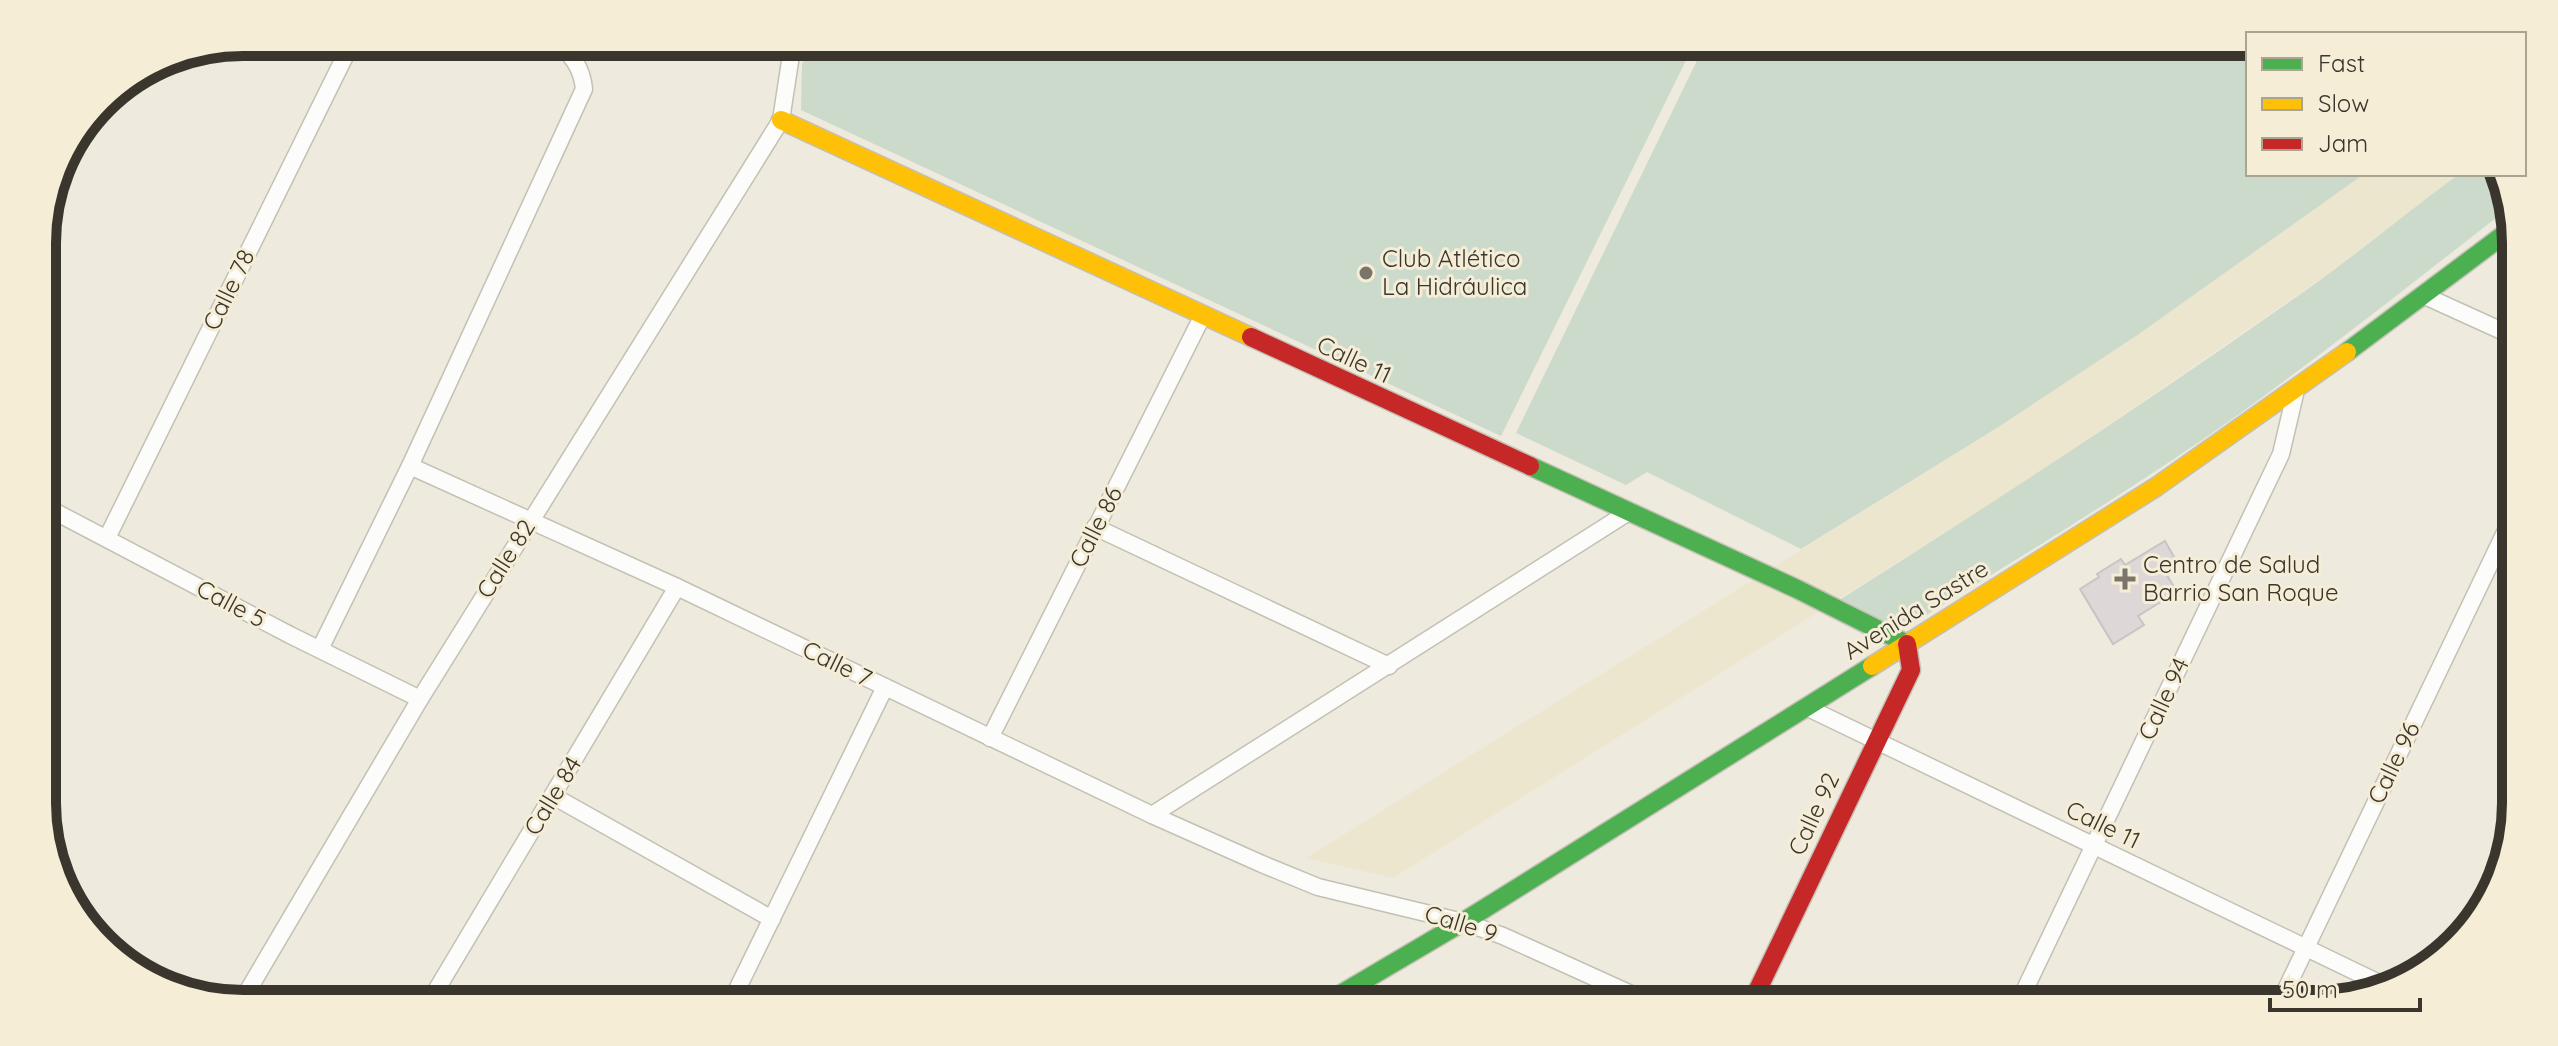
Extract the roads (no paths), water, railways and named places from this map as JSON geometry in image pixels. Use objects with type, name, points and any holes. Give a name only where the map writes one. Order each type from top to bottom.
[{"type":"street","name":"Calle 78","points":[[107,538],[345,56]]},
{"type":"street","points":[[320,649],[410,466],[584,89],[583,75],[572,56]]},
{"type":"street","points":[[781,120],[791,56]]},
{"type":"street","name":"Calle 11","points":[[781,120],[1202,317],[1797,589],[1907,644]]},
{"type":"street","name":"Calle 82","points":[[249,990],[530,519],[781,120]]},
{"type":"street","name":"Avenida Sastre","points":[[1348,990],[1463,922],[2144,495],[2296,390],[2501,237]]},
{"type":"street","points":[[2425,296],[2502,331]]},
{"type":"street","name":"Calle 86","points":[[990,738],[1202,317]]},
{"type":"street","name":"Calle 94","points":[[2025,990],[2281,454],[2296,390]]},
{"type":"street","name":"Calle 7","points":[[410,466],[677,587],[1152,815],[1262,864]]},
{"type":"street","name":"Calle 5","points":[[56,512],[420,699]]},
{"type":"street","points":[[1152,815],[1627,513]]},
{"type":"street","points":[[1095,527],[1389,666]]},
{"type":"street","name":"Calle 96","points":[[2285,990],[2502,539]]},
{"type":"street","name":"Calle 84","points":[[436,990],[677,587]]},
{"type":"street","name":"Calle 92","points":[[1758,990],[1911,670],[1907,644]]},
{"type":"street","points":[[737,990],[885,687]]},
{"type":"street","name":"Calle 11","points":[[1806,707],[2374,980]]},
{"type":"street","points":[[553,796],[772,919]]},
{"type":"street","name":"Calle 9","points":[[1262,864],[1318,887],[1463,922],[1503,936],[1622,990]]},
{"type":"lane","points":[[575,62],[583,56]]},
{"type":"place","name":"Club Atlético La Hidráulica","points":[[1366,273]]},
{"type":"place","name":"Centro de Salud Barrio San Roque","points":[[2125,579]]}]
